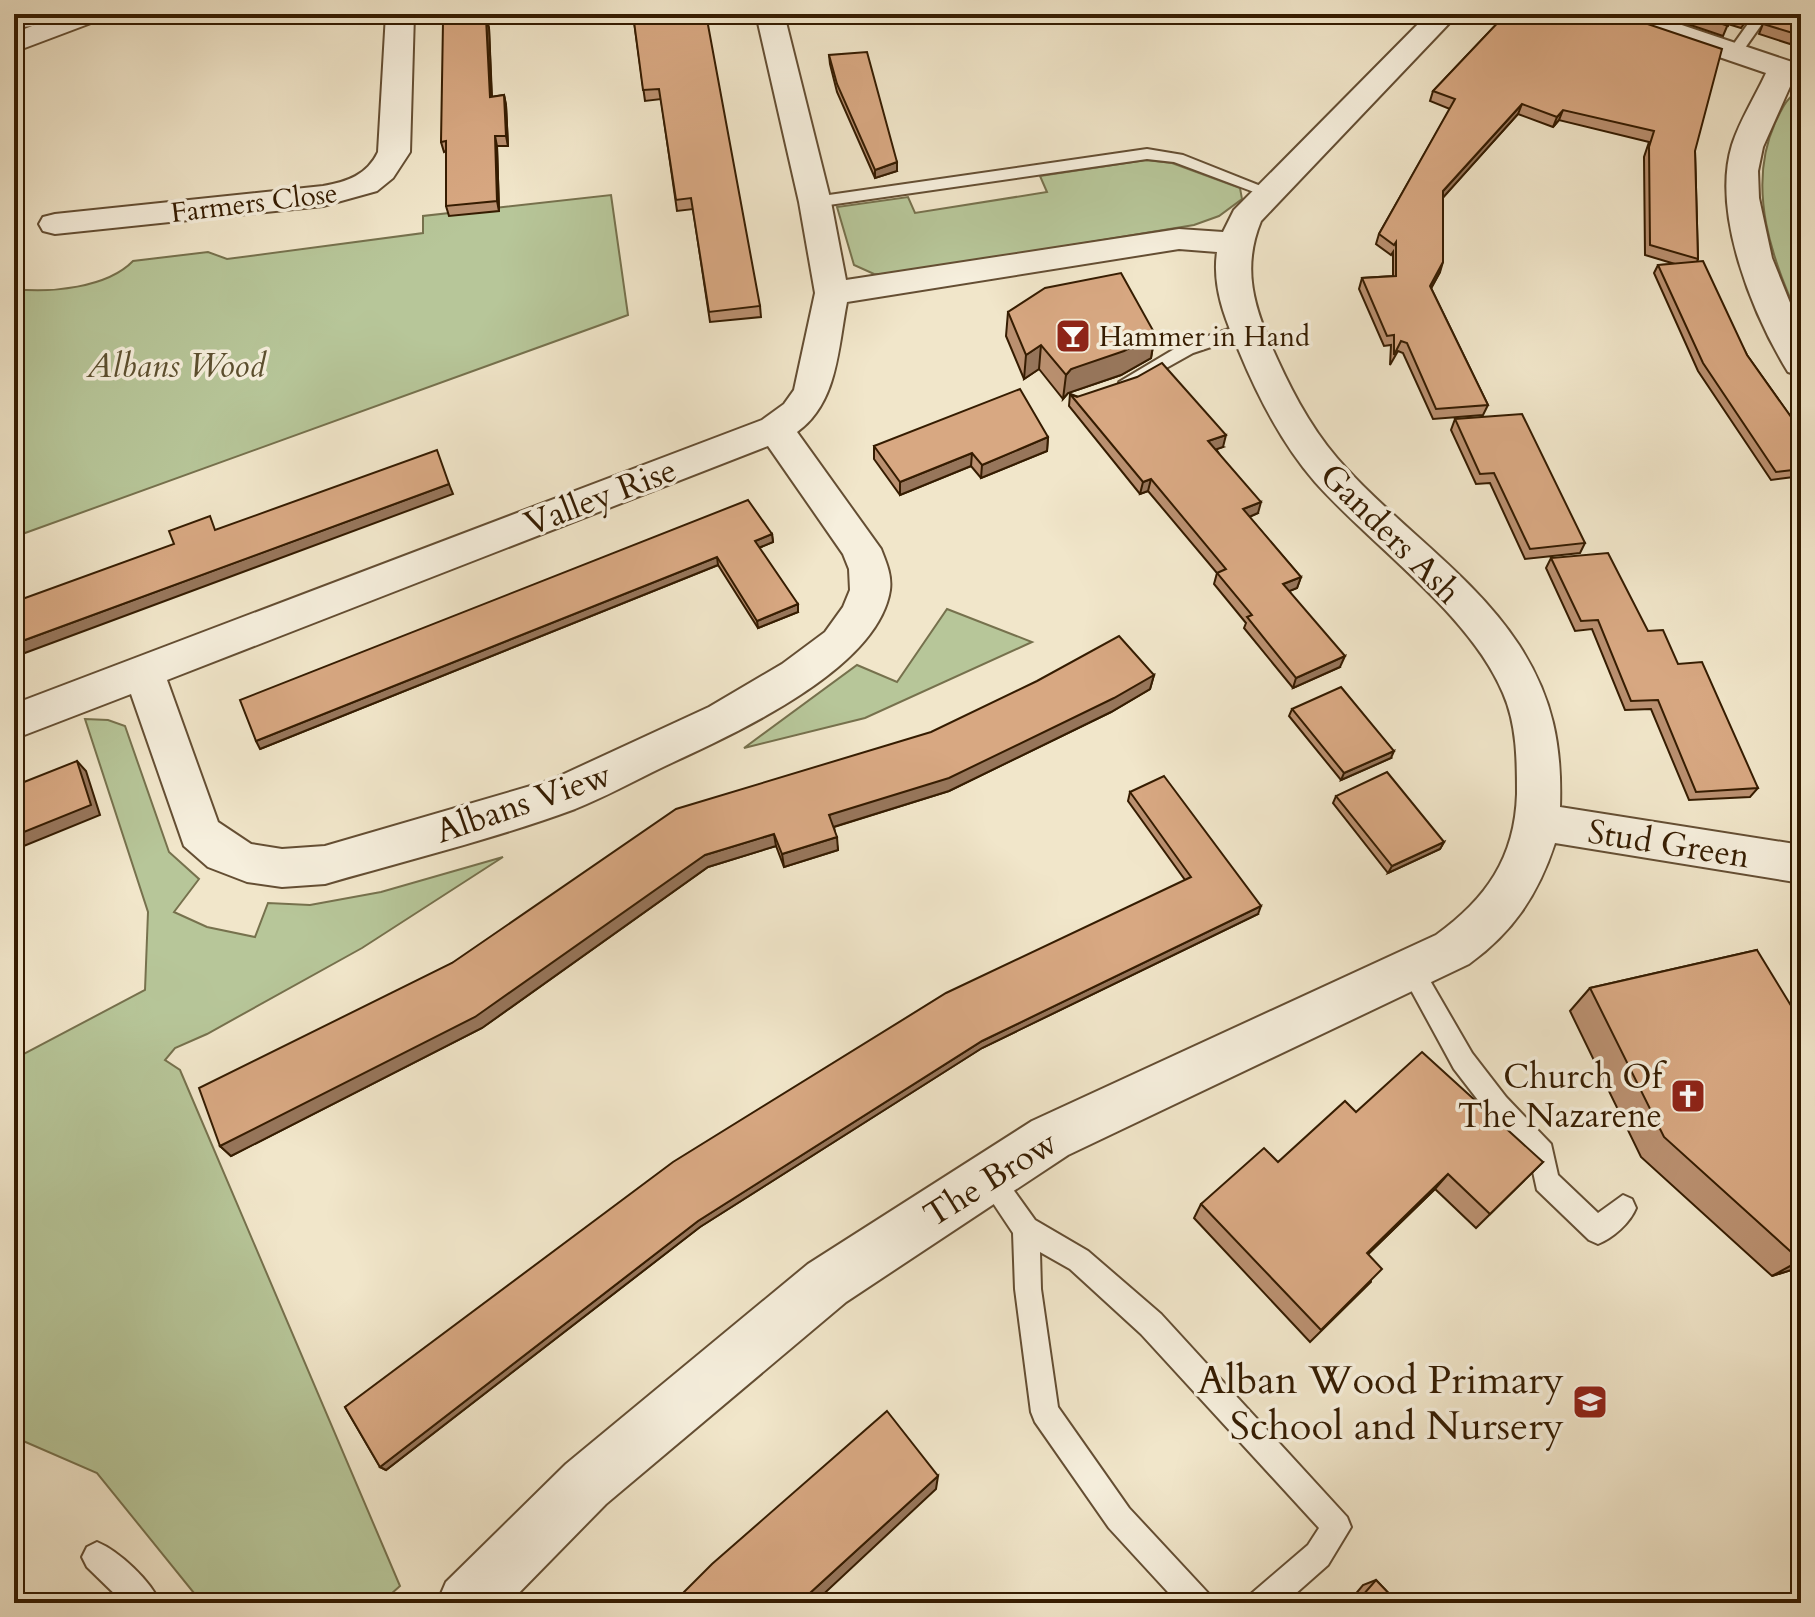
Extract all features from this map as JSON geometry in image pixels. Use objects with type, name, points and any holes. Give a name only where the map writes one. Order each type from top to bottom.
[{"type":"street","points":[[14,19],[76,14]]},
{"type":"street","points":[[14,43],[89,14]]},
{"type":"street","name":"Farmers Close","points":[[55,224],[323,196],[365,186],[389,165],[394,152],[400,14]]},
{"type":"street","name":"Valley Rise","points":[[14,722],[775,429],[797,415],[806,405],[825,336],[832,293],[815,202],[770,14]]},
{"type":"street","points":[[832,293],[1179,239],[1234,243],[1246,217],[1268,192],[1444,14]]},
{"type":"street","points":[[1621,14],[1792,72],[1746,149],[1742,184],[1751,247],[1786,338],[1801,364]]},
{"type":"street","name":"Ganders Ash","points":[[1234,243],[1230,265],[1247,329],[1268,381],[1298,433],[1325,469],[1472,615],[1499,650],[1519,686],[1536,731],[1538,822]]},
{"type":"street","name":"Albans View","points":[[144,673],[200,833],[224,853],[247,863],[282,868],[325,865],[562,795],[724,719],[797,676],[839,643],[861,614],[870,590],[869,569],[861,549],[775,429]]},
{"type":"street","name":"Stud Green","points":[[1538,822],[1801,864]]},
{"type":"street","name":"The Brow","points":[[467,1603],[586,1484],[827,1283],[1050,1138],[1376,985],[1413,972],[1498,915],[1527,866],[1538,822]]},
{"type":"lane","points":[[1735,52],[1762,14]]},
{"type":"lane","points":[[815,202],[1147,154],[1177,158],[1268,192]]},
{"type":"lane","points":[[1115,387],[1187,349],[1247,329]]},
{"type":"lane","points":[[1413,972],[1463,1061],[1497,1105],[1542,1153],[1546,1181],[1598,1231],[1623,1208]]},
{"type":"lane","points":[[988,1176],[1026,1229],[1079,1260],[1151,1324],[1337,1527],[1318,1555],[1262,1603]]},
{"type":"lane","points":[[1026,1229],[1028,1289],[1045,1412],[1119,1518],[1198,1603]]},
{"type":"lane","points":[[97,1557],[145,1603]]},
{"type":"green space","points":[[1801,90],[1801,322],[1772,249],[1766,224],[1763,173],[1775,123],[1788,100]]},
{"type":"green space","points":[[1146,160],[1172,163],[1240,188],[1242,199],[1219,216],[1194,225],[890,275],[874,274],[854,265],[837,207],[908,197],[915,213],[1047,192],[1040,176]]},
{"type":"green space","name":"Albans Wood","points":[[611,195],[628,315],[14,537],[14,289],[77,287],[108,277],[133,261],[208,252],[227,259],[423,233],[423,216]]},
{"type":"green space","points":[[947,609],[1032,642],[865,718],[744,748],[857,665],[897,682]]},
{"type":"green space","points":[[85,719],[108,720],[125,726],[169,852],[199,879],[174,912],[207,927],[255,937],[268,903],[310,905],[381,892],[503,857],[362,948],[207,1034],[175,1048],[165,1060],[180,1070],[400,1586],[381,1603],[202,1603],[97,1473],[14,1437],[14,1059],[145,990],[148,912]]},
{"type":"building","points":[[633,14],[706,14],[760,306],[709,312],[691,198],[676,200],[659,89],[643,90]]},
{"type":"building","points":[[1506,14],[1618,14],[1722,49],[1695,151],[1698,259],[1650,245],[1649,147],[1654,131],[1563,110],[1557,117],[1522,104],[1443,191],[1443,262],[1430,286],[1488,405],[1436,409],[1407,343],[1401,341],[1394,355],[1394,335],[1387,336],[1362,278],[1396,276],[1396,242],[1394,245],[1379,234],[1455,99],[1433,91]]},
{"type":"building","points":[[1693,14],[1731,14],[1728,26]]},
{"type":"building","points":[[1770,14],[1801,14],[1801,26],[1796,34],[1763,24]]},
{"type":"building","points":[[486,18],[490,97],[504,95],[506,136],[495,136],[497,201],[446,206],[446,141],[441,142],[443,22]]},
{"type":"building","points":[[867,52],[897,162],[875,170],[837,84],[829,55]]},
{"type":"building","points":[[1703,261],[1747,355],[1801,431],[1801,469],[1776,472],[1703,363],[1658,265]]},
{"type":"building","points":[[1121,273],[1155,334],[1124,351],[1071,369],[1066,375],[1041,345],[1026,355],[1008,312],[1045,288]]},
{"type":"building","points":[[1162,363],[1226,435],[1208,441],[1261,502],[1243,509],[1301,577],[1283,584],[1345,656],[1296,678],[1247,617],[1252,615],[1217,573],[1226,569],[1151,479],[1143,482],[1070,394],[1077,397],[1137,377]]},
{"type":"building","points":[[1020,389],[1048,437],[982,465],[972,453],[900,482],[874,446]]},
{"type":"building","points":[[1522,414],[1585,543],[1530,549],[1494,473],[1480,474],[1455,419]]},
{"type":"building","points":[[437,450],[449,484],[14,644],[14,602],[174,544],[169,531],[210,516],[215,530]]},
{"type":"building","points":[[748,500],[772,534],[755,541],[798,604],[757,621],[717,557],[256,741],[240,700]]},
{"type":"building","points":[[1608,553],[1648,631],[1663,630],[1678,664],[1702,662],[1758,788],[1696,792],[1658,700],[1631,701],[1598,620],[1581,621],[1551,558]]},
{"type":"building","points":[[1119,636],[1154,675],[1114,698],[949,778],[829,815],[837,837],[782,854],[774,834],[705,855],[475,1017],[220,1146],[199,1088],[452,963],[676,809],[931,732],[1037,681]]},
{"type":"building","points":[[1341,687],[1394,751],[1344,773],[1292,709]]},
{"type":"building","points":[[77,761],[91,805],[14,836],[14,786]]},
{"type":"building","points":[[1387,772],[1444,842],[1392,866],[1336,796]]},
{"type":"building","points":[[1164,776],[1261,906],[982,1041],[698,1221],[380,1467],[345,1407],[673,1162],[946,993],[1191,877],[1130,792]]},
{"type":"building","points":[[1757,950],[1801,1022],[1800,1260],[1664,1137],[1590,988]]},
{"type":"building","points":[[1422,1052],[1543,1162],[1490,1214],[1448,1174],[1367,1253],[1382,1269],[1321,1330],[1201,1204],[1264,1148],[1278,1162],[1345,1101],[1356,1112]]},
{"type":"building","points":[[887,1411],[938,1476],[799,1603],[673,1603],[712,1564]]},
{"type":"building","points":[[1376,1580],[1398,1603],[1356,1603]]},
{"type":"place","name":"Hammer in Hand","points":[[1073,336]]},
{"type":"place","name":"Church Of The Nazarene","points":[[1688,1096]]},
{"type":"place","name":"Alban Wood Primary School and Nursery","points":[[1590,1402]]}]
